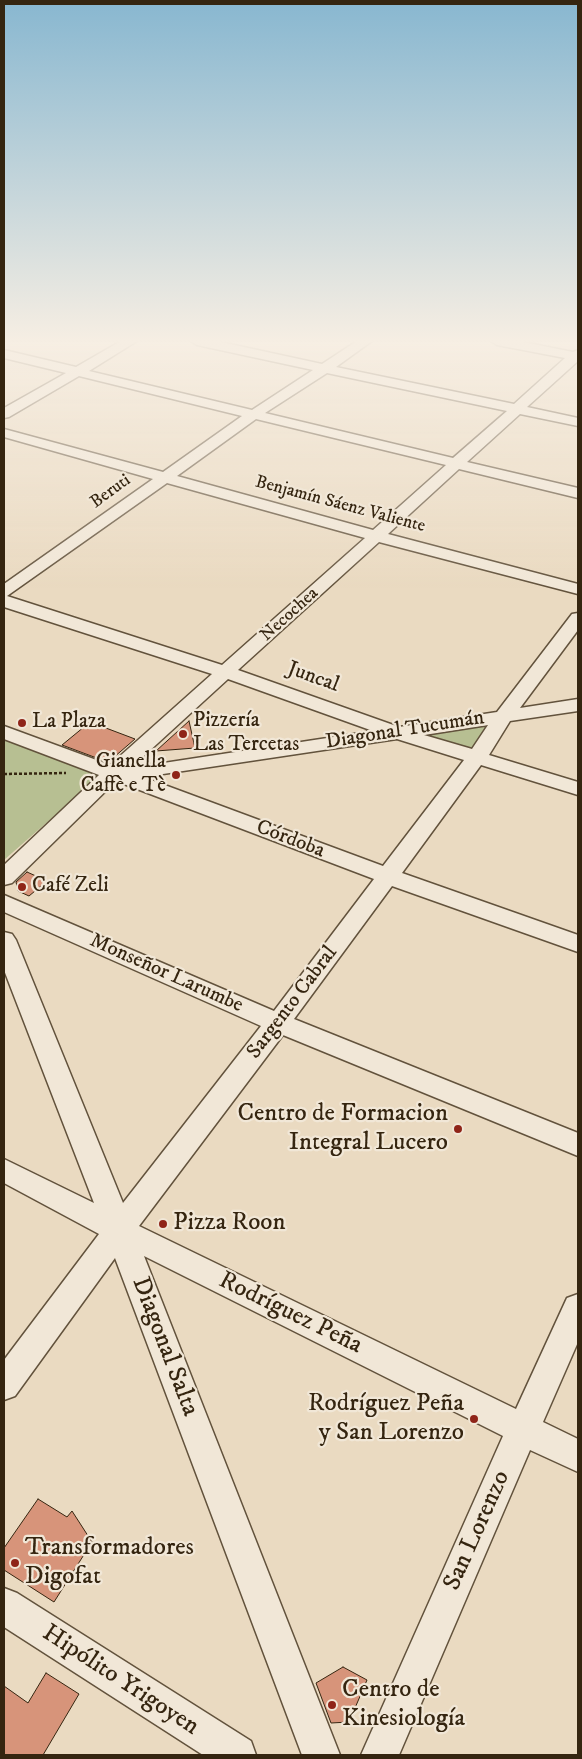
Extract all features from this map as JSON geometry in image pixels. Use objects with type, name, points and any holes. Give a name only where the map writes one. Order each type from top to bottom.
[{"type":"street","name":"Beruti","points":[[4,592],[241,423]]},
{"type":"street","points":[[287,423],[578,493]]},
{"type":"street","name":"Necochea","points":[[4,878],[109,777],[503,423]]},
{"type":"street","name":"Benjamín Sáenz Valiente","points":[[4,434],[578,589]]},
{"type":"street","name":"Juncal","points":[[4,601],[226,672],[394,732],[578,789]]},
{"type":"street","name":"Sargento Cabral","points":[[4,1385],[119,1230],[278,1024],[578,618]]},
{"type":"street","name":"Diagonal Tucumán","points":[[109,777],[578,705]]},
{"type":"street","name":"Córdoba","points":[[4,732],[109,777],[578,944]]},
{"type":"street","name":"Monseñor Larumbe","points":[[4,904],[278,1024],[578,1145]]},
{"type":"street","name":"Diagonal Salta","points":[[4,940],[119,1230],[321,1755]]},
{"type":"street","name":"Rodríguez Peña","points":[[4,1170],[119,1230],[578,1456]]},
{"type":"street","name":"San Lorenzo","points":[[380,1755],[578,1308]]},
{"type":"street","name":"Hipólito Yrigoyen","points":[[4,1606],[237,1755]]},
{"type":"path","points":[[4,774],[80,773],[109,777]]},
{"type":"green space","points":[[504,716],[477,757],[395,732]]},
{"type":"green space","points":[[4,738],[101,775],[4,860]]},
{"type":"building","name":"Pizzería Las Tercetas","points":[[189,721],[195,748],[156,751]]},
{"type":"building","points":[[90,722],[135,739],[113,758],[102,760],[62,745]]},
{"type":"building","points":[[27,872],[47,881],[29,896],[18,891],[16,882]]},
{"type":"building","points":[[38,1499],[67,1517],[72,1511],[92,1542],[54,1602],[4,1570],[4,1548]]},
{"type":"building","points":[[343,1667],[367,1680],[349,1722],[331,1723],[316,1683]]},
{"type":"building","points":[[46,1673],[79,1694],[43,1755],[4,1755],[4,1686],[28,1703]]},
{"type":"place","name":"La Plaza","points":[[22,723]]},
{"type":"place","name":"Pizzería Las Tercetas","points":[[183,734]]},
{"type":"place","name":"Gianella Caffè e Tè","points":[[176,775]]},
{"type":"place","name":"Café Zeli","points":[[22,887]]},
{"type":"place","name":"Centro de Formacion Integral Lucero","points":[[458,1129]]},
{"type":"place","name":"Pizza Roon","points":[[163,1224]]},
{"type":"place","name":"Rodríguez Peña y San Lorenzo","points":[[474,1419]]},
{"type":"place","name":"Transformadores Digofat","points":[[15,1563]]},
{"type":"place","name":"Centro de Kinesiología","points":[[332,1705]]}]
